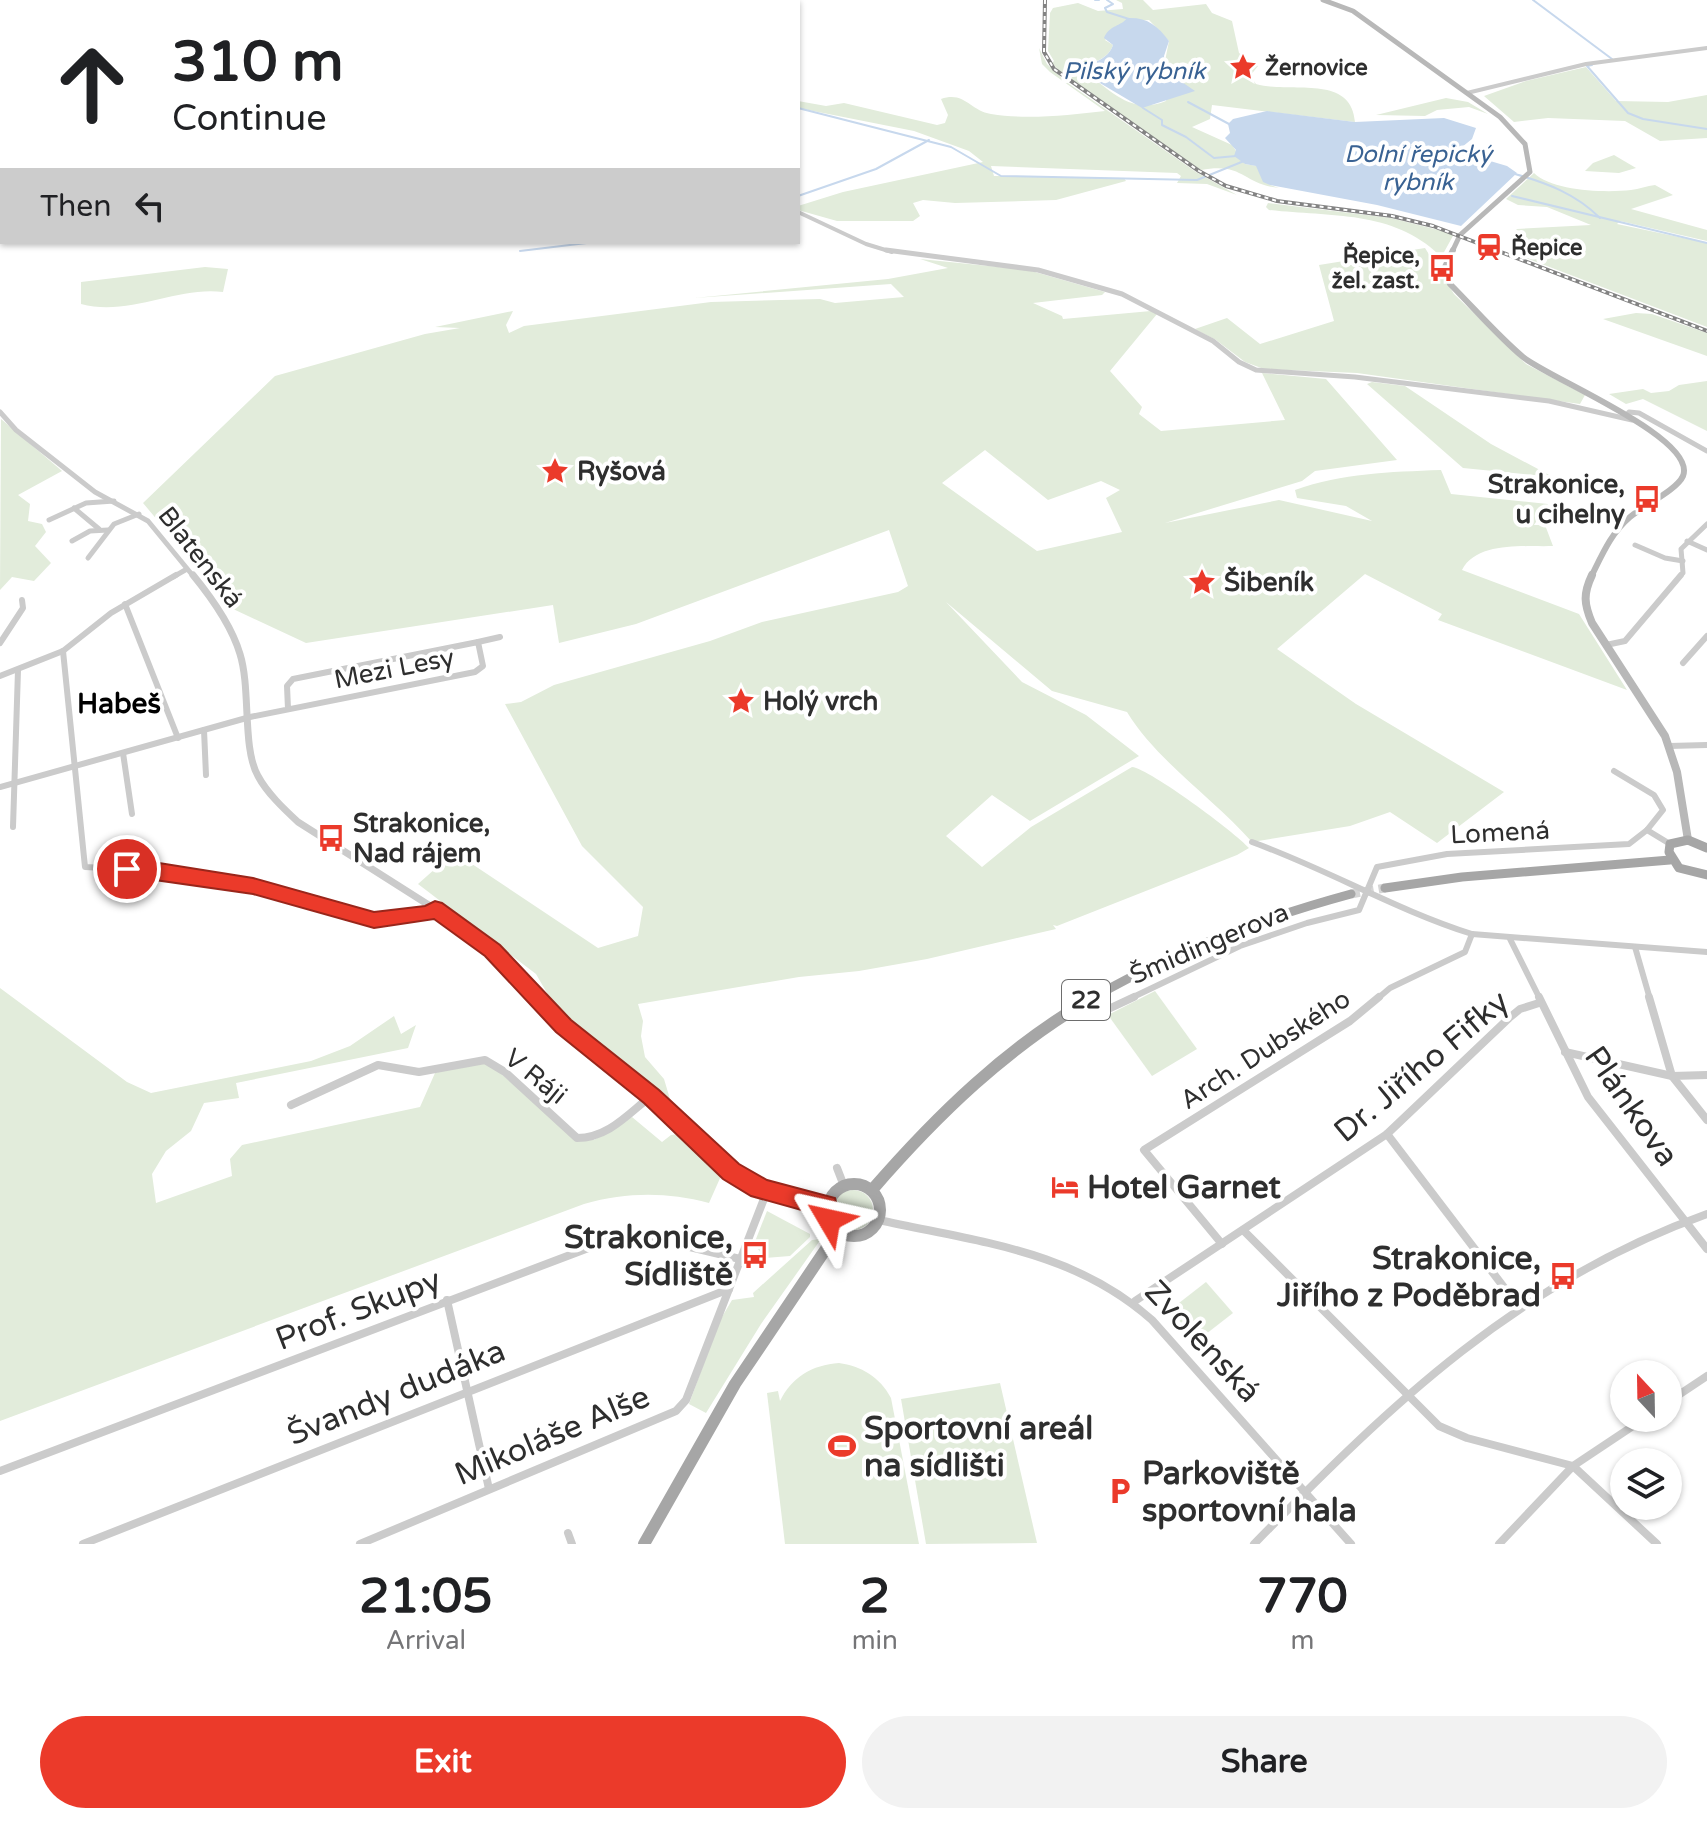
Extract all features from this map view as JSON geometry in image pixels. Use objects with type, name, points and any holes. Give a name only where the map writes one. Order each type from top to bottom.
[{"type":"main road","points":[[1323,0],[1353,11],[1513,127],[1532,159],[1530,172],[1523,180],[1457,240],[1444,269],[1450,284],[1525,359],[1648,427],[1679,455],[1685,471],[1681,481],[1631,516],[1616,531],[1593,570],[1584,602],[1592,623],[1669,746],[1679,782],[1688,840]]},
{"type":"main road","points":[[1707,848],[1688,840],[1670,844],[1667,851],[1670,860],[1687,873],[1707,875]]},
{"type":"main road","points":[[1385,888],[1462,877],[1670,860]]},
{"type":"main road","name":"22","points":[[872,1190],[968,1088],[1077,1006],[1126,976],[1203,940],[1282,912],[1351,894]]},
{"type":"main road","points":[[859,1185],[872,1190],[881,1204],[879,1220],[862,1235],[838,1231],[829,1220],[827,1206],[833,1194],[844,1186],[859,1185]]},
{"type":"main road","points":[[644,1544],[708,1425],[753,1352],[838,1231]]},
{"type":"street","points":[[1467,93],[1586,64],[1707,48]]},
{"type":"street","points":[[800,213],[866,244],[895,253],[1038,270],[1122,294],[1213,341],[1248,367],[1263,372],[1363,378],[1549,401],[1626,415],[1639,413],[1707,451]]},
{"type":"street","name":"Blatenská","points":[[0,412],[16,430],[76,478],[139,514],[208,594],[240,653],[250,717],[251,754],[257,775],[266,789],[298,822],[435,909]]},
{"type":"street","points":[[49,520],[86,503],[114,501]]},
{"type":"street","points":[[74,508],[99,529]]},
{"type":"street","points":[[88,558],[118,521],[139,514]]},
{"type":"street","points":[[1606,645],[1625,641],[1683,573],[1681,549],[1707,524]]},
{"type":"street","points":[[72,541],[99,529],[108,530]]},
{"type":"street","points":[[1687,541],[1707,550]]},
{"type":"street","points":[[1635,545],[1665,558],[1683,561]]},
{"type":"street","points":[[0,676],[63,651],[125,604],[187,569]]},
{"type":"street","points":[[0,643],[23,608],[22,600]]},
{"type":"street","points":[[125,604],[178,738]]},
{"type":"street","points":[[1683,663],[1707,636]]},
{"type":"street","name":"Mezi Lesy","points":[[288,709],[287,686],[293,679],[500,637]]},
{"type":"street","name":"Mezi Lesy","points":[[0,787],[250,717],[475,672],[483,666],[478,642]]},
{"type":"street","points":[[1698,648],[1707,652]]},
{"type":"street","points":[[63,651],[85,867],[159,871],[253,886],[374,920],[429,913],[435,909],[493,951],[551,1013],[651,1096],[731,1172],[767,1191],[827,1206]]},
{"type":"street","points":[[13,827],[18,670]]},
{"type":"street","points":[[204,730],[206,775]]},
{"type":"street","points":[[1669,746],[1707,745]]},
{"type":"street","points":[[123,753],[132,814]]},
{"type":"street","points":[[1614,771],[1654,795],[1663,806],[1663,813],[1647,830],[1670,844]]},
{"type":"street","name":"Lomená","points":[[1368,890],[1377,867],[1397,861],[1447,854],[1623,845],[1637,840],[1647,830]]},
{"type":"street","points":[[1252,842],[1299,859],[1443,925],[1472,934],[1707,952]]},
{"type":"street","name":"Šmidingerova","points":[[1102,1012],[1240,946],[1307,923],[1359,910],[1368,890]]},
{"type":"street","name":"Arch. Dubského","points":[[1222,1244],[1144,1150],[1350,1021],[1390,988],[1465,952],[1472,934]]},
{"type":"street","name":"Plánkova","points":[[1510,939],[1539,1003],[1594,1105],[1707,1249]]},
{"type":"street","points":[[1635,947],[1672,1076],[1707,1120]]},
{"type":"street","name":"Dr. Jiřího Fifky","points":[[1135,1301],[1387,1134],[1509,1018],[1520,1009],[1539,1003]]},
{"type":"street","points":[[1565,1052],[1672,1076],[1707,1075]]},
{"type":"street","name":"V Ráji","points":[[291,1105],[378,1065],[419,1072],[485,1060],[505,1072],[577,1138],[584,1139],[599,1135],[651,1096]]},
{"type":"street","points":[[1387,1134],[1519,1307]]},
{"type":"street","points":[[837,1168],[844,1186]]},
{"type":"street","name":"Mikoláše Alše","points":[[360,1544],[676,1411],[686,1400],[767,1191]]},
{"type":"street","points":[[1254,1544],[1405,1396],[1519,1307],[1573,1276],[1686,1221],[1707,1214]]},
{"type":"street","name":"Zvolenská","points":[[879,1220],[1057,1262],[1091,1274],[1135,1301],[1351,1544]]},
{"type":"street","points":[[1243,1230],[1430,1420],[1447,1430],[1573,1466],[1657,1544]]},
{"type":"street","name":"Prof. Skupy","points":[[0,1471],[607,1241],[629,1237],[672,1240],[740,1259]]},
{"type":"street","name":"Švandy dudáka","points":[[83,1544],[729,1289]]},
{"type":"street","points":[[447,1300],[489,1489]]},
{"type":"street","points":[[1682,1393],[1707,1376]]},
{"type":"street","points":[[1499,1544],[1573,1466],[1624,1432]]},
{"type":"street","points":[[568,1533],[572,1544]]},
{"type":"green space","points":[[1116,0],[1143,0],[1153,10],[1206,4],[1212,13],[1232,21],[1239,53],[1258,66],[1250,76],[1256,84],[1331,91],[1343,97],[1351,107],[1355,122],[1212,105],[1210,119],[1192,127],[1232,145],[1245,164],[1257,166],[1270,185],[1279,188],[1267,186],[1235,171],[1215,168],[1201,170],[1062,74],[1052,63],[1054,61],[1048,51],[1050,13],[1053,8],[1078,3],[1098,11],[1123,9],[1122,3]],"holes":[[[1149,20],[1169,41],[1164,66],[1172,77],[1166,101],[1153,105],[1131,103],[1081,69],[1108,54],[1113,45],[1105,40],[1125,22]]]},
{"type":"green space","points":[[1039,48],[1047,64],[1065,81],[1196,172],[1237,195],[1207,184],[1177,183],[1181,176],[1177,173],[991,166],[994,176],[1124,178],[1126,181],[1056,200],[955,203],[923,200],[913,203],[920,216],[913,221],[837,221],[800,211],[800,205],[843,192],[983,162],[969,151],[914,131],[800,108],[800,101],[826,106],[844,103],[937,125],[945,123],[948,115],[941,99],[949,97],[962,99],[984,112],[1005,116],[1105,111],[1042,64]]},
{"type":"green space","points":[[1586,67],[1616,101],[1668,102],[1707,95],[1707,138],[1660,141],[1625,121],[1548,118],[1514,122],[1484,96],[1526,81]]},
{"type":"green space","points":[[1446,98],[1468,102],[1488,114],[1469,107],[1437,110],[1425,116],[1376,115]]},
{"type":"green space","points":[[1614,155],[1636,168],[1619,173],[1585,171],[1593,163]]},
{"type":"green space","points":[[1534,173],[1553,184],[1566,187],[1620,191],[1655,185],[1673,195],[1631,209],[1707,230],[1707,241],[1620,221],[1617,224],[1707,243],[1707,327],[1521,256],[1522,250],[1510,237],[1517,229],[1591,225],[1547,207],[1518,205],[1506,199]]},
{"type":"green space","points":[[1268,203],[1391,218],[1454,234],[1443,254],[1439,255],[1421,240],[1381,223],[1337,215],[1269,210],[1266,207]]},
{"type":"green space","points":[[1425,248],[1454,294],[1526,364],[1585,395],[1580,404],[1357,373],[1264,369],[1245,362],[1195,329],[1227,318],[1260,344],[1334,321],[1319,265]]},
{"type":"green space","points":[[920,259],[1028,270],[1105,292],[1102,295],[1033,303],[1063,319],[1151,311],[1157,314],[1110,371],[1142,407],[1139,414],[1161,431],[1285,420],[1262,373],[1326,379],[1397,460],[1315,471],[1302,481],[1165,523],[1279,500],[1372,521],[1346,506],[1297,498],[1295,490],[1366,474],[1441,470],[1451,494],[1548,504],[1534,525],[1545,525],[1553,546],[1490,550],[1469,561],[1462,570],[1579,614],[1627,690],[1438,620],[1442,614],[1365,574],[1277,649],[1356,704],[1504,792],[1437,843],[1390,812],[1350,826],[1252,842],[1169,763],[1127,712],[1052,691],[946,602],[1022,682],[1086,715],[1139,756],[1030,821],[992,795],[946,836],[982,867],[1031,827],[1132,767],[1174,790],[1249,848],[1053,925],[1056,929],[927,959],[638,1004],[643,1021],[641,1036],[645,1057],[664,1079],[670,1099],[562,1019],[536,974],[418,884],[454,852],[598,948],[638,936],[643,907],[582,846],[505,704],[521,702],[554,685],[710,641],[762,622],[898,592],[908,586],[889,530],[636,624],[559,643],[553,605],[306,643],[231,608],[143,503],[275,376],[425,334],[460,328],[435,327],[513,311],[506,325],[509,333],[524,326],[711,302],[820,299],[835,303],[904,297],[891,284],[694,298],[888,279],[948,268]],"holes":[[[985,450],[1048,500],[1101,481],[1120,490],[1106,498],[1122,532],[1037,551],[942,483]]]},
{"type":"green space","points":[[205,267],[228,269],[223,292],[188,293],[117,307],[81,304],[81,282]]},
{"type":"green space","points":[[1636,313],[1652,314],[1707,333],[1707,356],[1603,319]]},
{"type":"green space","points":[[1707,381],[1707,431],[1643,399],[1626,404],[1609,394],[1643,389],[1651,393],[1669,391],[1679,385]]},
{"type":"green space","points":[[1367,384],[1405,386],[1491,444],[1553,477],[1463,468]]},
{"type":"green space","points":[[1,419],[62,471],[18,495],[30,504],[28,521],[42,524],[46,532],[35,546],[51,563],[34,581],[12,577],[0,590]]},
{"type":"green space","points":[[0,988],[127,1082],[151,1093],[311,1061],[350,1046],[394,1016],[401,1034],[416,1025],[408,1048],[236,1083],[239,1098],[204,1103],[191,1131],[166,1151],[152,1174],[156,1203],[232,1176],[230,1159],[242,1145],[420,1107],[435,1073],[484,1059],[578,1140],[594,1140],[632,1117],[662,1142],[678,1134],[721,1176],[709,1203],[647,1195],[616,1197],[584,1204],[0,1421]]},
{"type":"green space","points":[[1155,991],[1197,1049],[1152,1076],[1108,1015]]},
{"type":"green space","points":[[853,1190],[867,1196],[873,1210],[867,1224],[853,1230],[839,1224],[833,1210],[839,1196]]},
{"type":"green space","points":[[767,1211],[810,1234],[790,1256],[765,1258],[754,1244]]},
{"type":"green space","points":[[821,1239],[761,1324],[706,1413],[689,1404],[719,1322],[732,1300],[754,1297],[753,1293],[812,1240]]},
{"type":"green space","points":[[1206,1282],[1233,1313],[1197,1341],[1170,1310]]},
{"type":"green space","points":[[839,1363],[869,1374],[891,1398],[919,1544],[785,1544],[767,1393],[778,1391],[780,1401],[790,1385],[804,1374],[820,1366]]},
{"type":"green space","points":[[1000,1383],[1037,1543],[926,1544],[901,1399]]},
{"type":"water","name":"Pilský rybník","points":[[1127,18],[1146,21],[1160,31],[1169,41],[1164,56],[1166,71],[1195,91],[1142,108],[1083,73],[1081,69],[1108,54],[1113,45],[1104,38],[1106,34]]},
{"type":"water","name":"Dolní řepický rybník","points":[[1267,111],[1355,122],[1444,118],[1476,128],[1472,139],[1462,147],[1517,173],[1461,226],[1377,205],[1270,185],[1263,182],[1256,166],[1245,164],[1234,156],[1236,150],[1225,138],[1230,133],[1228,124],[1233,119]]},
{"type":"waterway","points":[[1107,0],[1113,4],[1105,8],[1107,12],[1129,19]]},
{"type":"waterway","points":[[1533,0],[1612,59]]},
{"type":"waterway","points":[[1592,65],[1587,66],[1628,113],[1643,119],[1707,129]]},
{"type":"waterway","points":[[1188,102],[1229,124]]},
{"type":"waterway","points":[[1143,108],[1162,120],[1162,125],[1186,137],[1214,158],[1236,156]]},
{"type":"waterway","points":[[800,109],[927,141]]},
{"type":"waterway","points":[[800,195],[876,169],[927,141]]},
{"type":"waterway","points":[[927,141],[951,147],[1001,176],[1197,180],[1244,161]]},
{"type":"waterway","points":[[1515,174],[1560,190],[1599,217]]},
{"type":"waterway","points":[[1512,196],[1599,217]]},
{"type":"waterway","points":[[1599,217],[1707,243]]},
{"type":"waterway","points":[[520,251],[578,244]]},
{"type":"tunnel","points":[[1351,894],[1385,888]]},
{"type":"railway","points":[[1045,0],[1044,52],[1054,69],[1199,171],[1226,186],[1277,201],[1392,216],[1433,226],[1707,331]]},
{"type":"place","name":"Žernovice","points":[[1243,67]]},
{"type":"place","name":"Řepice","points":[[1489,247]]},
{"type":"place","name":"Řepice, žel. zast.","points":[[1442,268]]},
{"type":"place","name":"Ryšová","points":[[555,471]]},
{"type":"place","name":"Strakonice, u cihelny","points":[[1647,499]]},
{"type":"place","name":"Šibeník","points":[[1202,582]]},
{"type":"place","name":"Holý vrch","points":[[741,701]]},
{"type":"place","name":"Strakonice, Nad rájem","points":[[331,838]]},
{"type":"place","name":"Hotel Garnet","points":[[1065,1187]]},
{"type":"place","name":"Strakonice, Sídliště","points":[[755,1255]]},
{"type":"place","name":"Strakonice, Jiřího z Poděbrad","points":[[1563,1276]]},
{"type":"place","name":"Sportovní areál na sídlišti","points":[[842,1446]]},
{"type":"place","name":"Parkoviště sportovní hala","points":[[1120,1491]]},
{"type":"district","name":"Habeš","points":[[119,703]]},
{"type":"route","points":[[127,869],[253,886],[374,920],[386,921],[429,913],[435,909],[493,951],[564,1026],[651,1096],[731,1172],[767,1191],[827,1206],[829,1220]]}]
